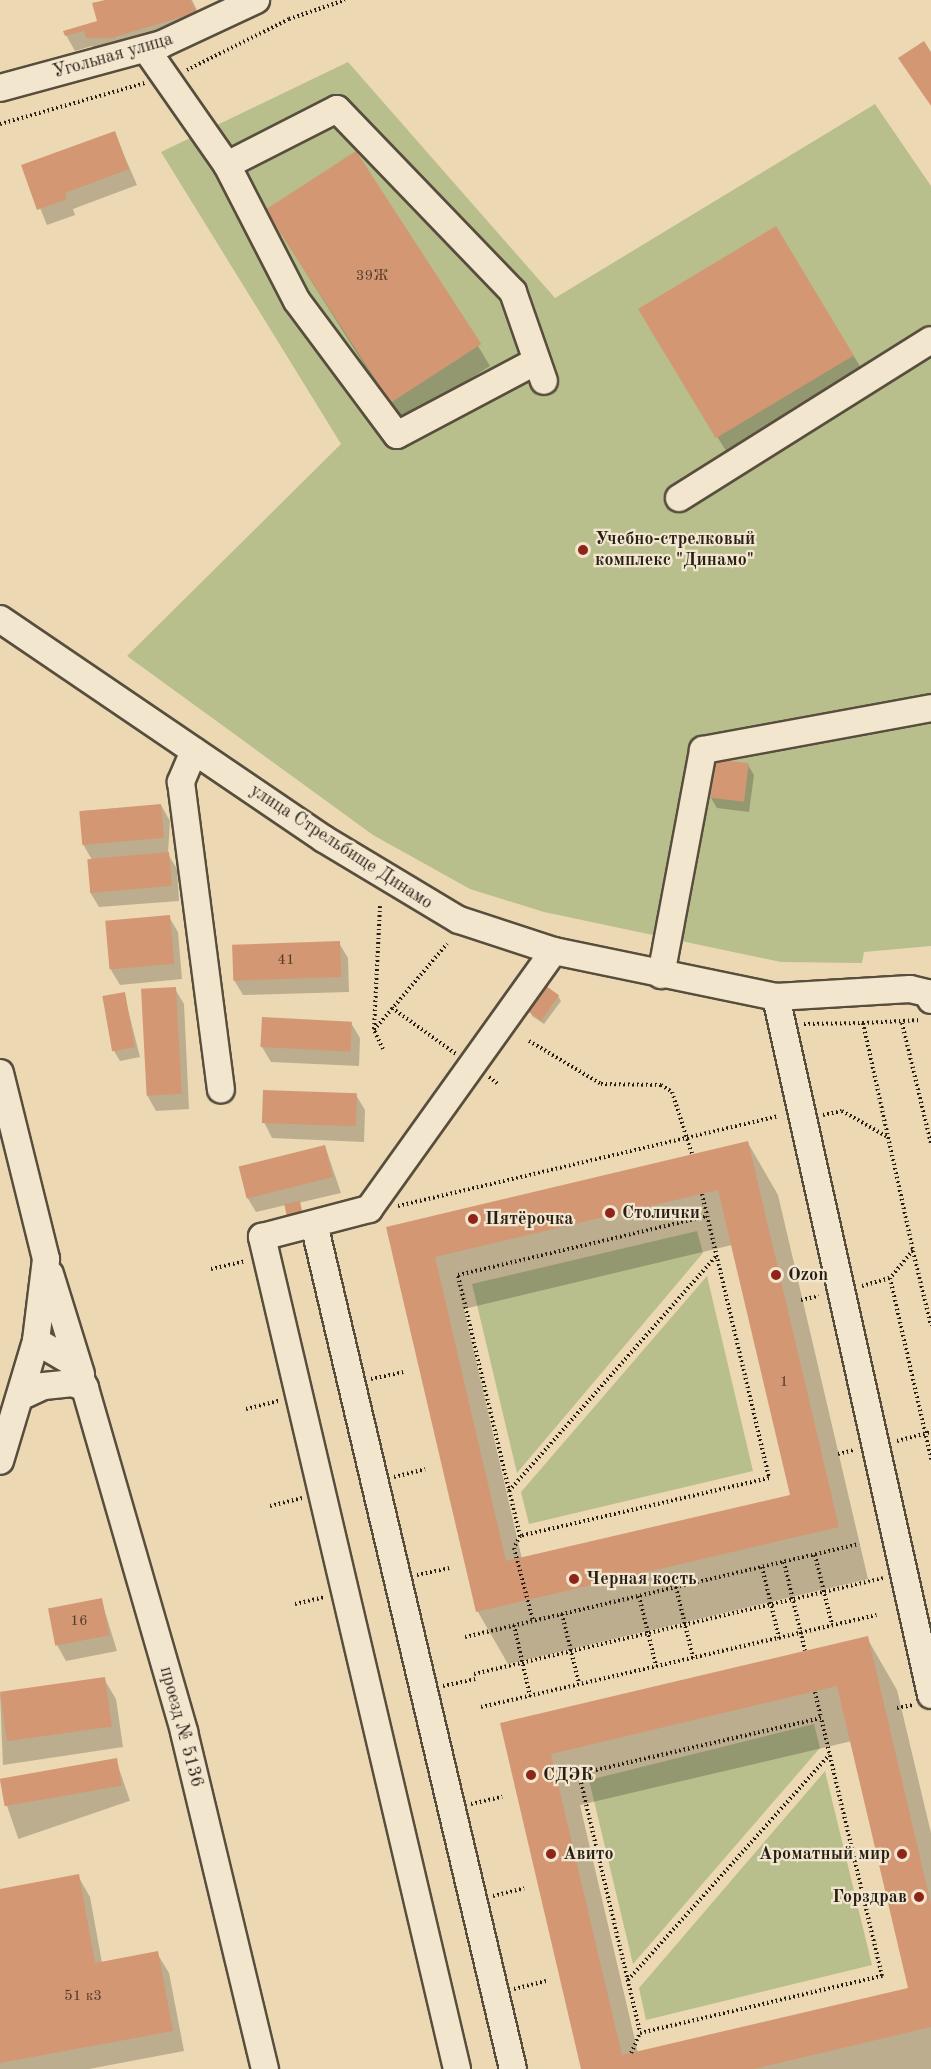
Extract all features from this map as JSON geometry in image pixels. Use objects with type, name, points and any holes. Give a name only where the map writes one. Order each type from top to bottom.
[{"type":"street","name":"Угольная улица","points":[[0,88],[146,49],[256,0]]},
{"type":"street","points":[[146,49],[227,165],[297,301],[397,435],[541,371],[513,292],[337,109],[227,165]]},
{"type":"street","points":[[679,498],[931,340]]},
{"type":"street","name":"улица Стрельбище Динамо","points":[[0,619],[413,897],[459,920],[554,951],[776,997],[910,989],[927,993],[931,1000]]},
{"type":"street","points":[[661,975],[703,750],[931,708]]},
{"type":"street","points":[[194,751],[182,782],[221,1089]]},
{"type":"street","points":[[457,2069],[262,1237],[369,1209],[554,951]]},
{"type":"street","points":[[776,997],[779,1024],[803,1115],[902,1574],[931,1695]]},
{"type":"street","name":"проезд № 5136","points":[[0,1073],[46,1259],[184,1732],[265,2069]]},
{"type":"street","points":[[314,1224],[513,2069]]},
{"type":"street","points":[[0,1461],[36,1341],[46,1259]]},
{"type":"street","name":"проезд № 5136","points":[[36,1341],[72,1362],[85,1388]]},
{"type":"street","points":[[21,1397],[44,1386],[85,1388]]},
{"type":"path","points":[[380,906],[374,1030],[383,1049]]},
{"type":"path","points":[[374,1030],[447,944]]},
{"type":"path","points":[[392,1008],[498,1084]]},
{"type":"path","points":[[779,1024],[902,1023],[931,1018]]},
{"type":"path","points":[[863,1023],[886,1137],[931,1326]]},
{"type":"path","points":[[902,1023],[931,1144]]},
{"type":"path","points":[[529,1041],[601,1084],[667,1089],[681,1104],[692,1154]]},
{"type":"path","points":[[391,1208],[689,1138],[803,1115],[842,1111],[886,1137]]},
{"type":"path","points":[[520,1536],[769,1478],[702,1194]]},
{"type":"path","points":[[533,1621],[514,1548],[520,1536],[458,1275],[707,1216]]},
{"type":"path","points":[[913,1250],[890,1278],[931,1459]]},
{"type":"path","points":[[509,1491],[716,1255]]},
{"type":"path","points":[[352,1384],[403,1372]]},
{"type":"path","points":[[246,1409],[299,1396]]},
{"type":"path","points":[[374,1481],[425,1469]]},
{"type":"path","points":[[270,1506],[322,1493]]},
{"type":"path","points":[[465,1637],[859,1544]]},
{"type":"path","points":[[815,1555],[832,1625]]},
{"type":"path","points":[[784,1562],[805,1651]]},
{"type":"path","points":[[762,1567],[778,1638]]},
{"type":"path","points":[[398,1580],[449,1568]]},
{"type":"path","points":[[474,1674],[902,1574]]},
{"type":"path","points":[[676,1587],[693,1658]]},
{"type":"path","points":[[295,1604],[345,1592]]},
{"type":"path","points":[[639,1596],[656,1666]]},
{"type":"path","points":[[562,1614],[579,1684]]},
{"type":"path","points":[[482,1707],[876,1615]]},
{"type":"path","points":[[514,1626],[530,1696]]},
{"type":"path","points":[[640,2033],[882,1976],[815,1692]]},
{"type":"path","points":[[631,2053],[640,2033],[579,1774],[821,1718]]},
{"type":"path","points":[[628,1980],[830,1754]]},
{"type":"green space","name":"Учебно-стрелковый комплекс \"Динамо\"","points":[[348,62],[555,298],[875,104],[931,186],[931,946],[864,952],[862,963],[781,962],[544,912],[470,889],[373,835],[127,656],[341,444],[161,152]]},
{"type":"green space","points":[[697,1231],[703,1253],[517,1473],[472,1284]]},
{"type":"green space","points":[[707,1276],[753,1471],[529,1524],[521,1492]]},
{"type":"green space","points":[[814,1724],[820,1748],[633,1964],[589,1780]]},
{"type":"green space","points":[[825,1771],[872,1965],[646,2020],[639,1988]]},
{"type":"building","points":[[105,0],[190,0],[197,12],[112,38],[86,38],[84,31],[65,36],[63,31],[97,21],[92,3]]},
{"type":"building","points":[[924,41],[931,52],[931,106],[898,58]]},
{"type":"building","points":[[115,131],[129,169],[65,193],[67,199],[37,210],[21,165]]},
{"type":"building","points":[[356,151],[481,344],[391,403],[265,210]]},
{"type":"building","points":[[776,226],[854,355],[716,438],[638,309]]},
{"type":"building","points":[[715,759],[749,763],[744,802],[710,798]]},
{"type":"building","points":[[161,804],[164,838],[82,845],[79,811]]},
{"type":"building","points":[[169,852],[172,886],[90,893],[87,859]]},
{"type":"building","points":[[170,915],[174,964],[110,969],[105,921]]},
{"type":"building","points":[[340,941],[341,977],[233,981],[232,945]]},
{"type":"building","points":[[546,986],[559,995],[541,1021],[528,1011]]},
{"type":"building","points":[[176,987],[182,1094],[147,1096],[141,989]]},
{"type":"building","points":[[125,992],[135,1047],[112,1051],[102,996]]},
{"type":"building","points":[[262,1017],[352,1022],[350,1052],[260,1047]]},
{"type":"building","points":[[263,1090],[357,1093],[356,1126],[262,1123]]},
{"type":"building","points":[[748,1141],[839,1527],[476,1612],[386,1227]],"holes":[[[718,1190],[790,1495],[506,1561],[435,1257]]]},
{"type":"building","points":[[325,1145],[333,1177],[247,1199],[239,1167]]},
{"type":"building","points":[[300,1201],[303,1216],[287,1219],[284,1204]]},
{"type":"building","points":[[102,1598],[109,1635],[55,1646],[48,1608]]},
{"type":"building","points":[[868,1636],[931,1904],[931,2027],[754,2069],[581,2069],[500,1723]],"holes":[[[837,1686],[908,1988],[622,2055],[551,1754]]]},
{"type":"building","points":[[105,1677],[112,1727],[7,1741],[0,1692]]},
{"type":"building","points":[[117,1758],[122,1786],[5,1806],[0,1779]]},
{"type":"building","points":[[79,1874],[95,1963],[158,1951],[173,2031],[0,2063],[0,1889]]},
{"type":"place","name":"Учебно-стрелковый комплекс \"Динамо\"","points":[[583,550]]},
{"type":"place","name":"Столички","points":[[610,1213]]},
{"type":"place","name":"Пятёрочка","points":[[473,1219]]},
{"type":"place","name":"Ozon","points":[[776,1275]]},
{"type":"place","name":"Черная кость","points":[[574,1579]]},
{"type":"place","name":"СДЭК","points":[[531,1775]]},
{"type":"place","name":"Авито","points":[[551,1854]]},
{"type":"place","name":"Ароматный мир","points":[[902,1854]]},
{"type":"place","name":"Горздрав","points":[[919,1897]]}]
